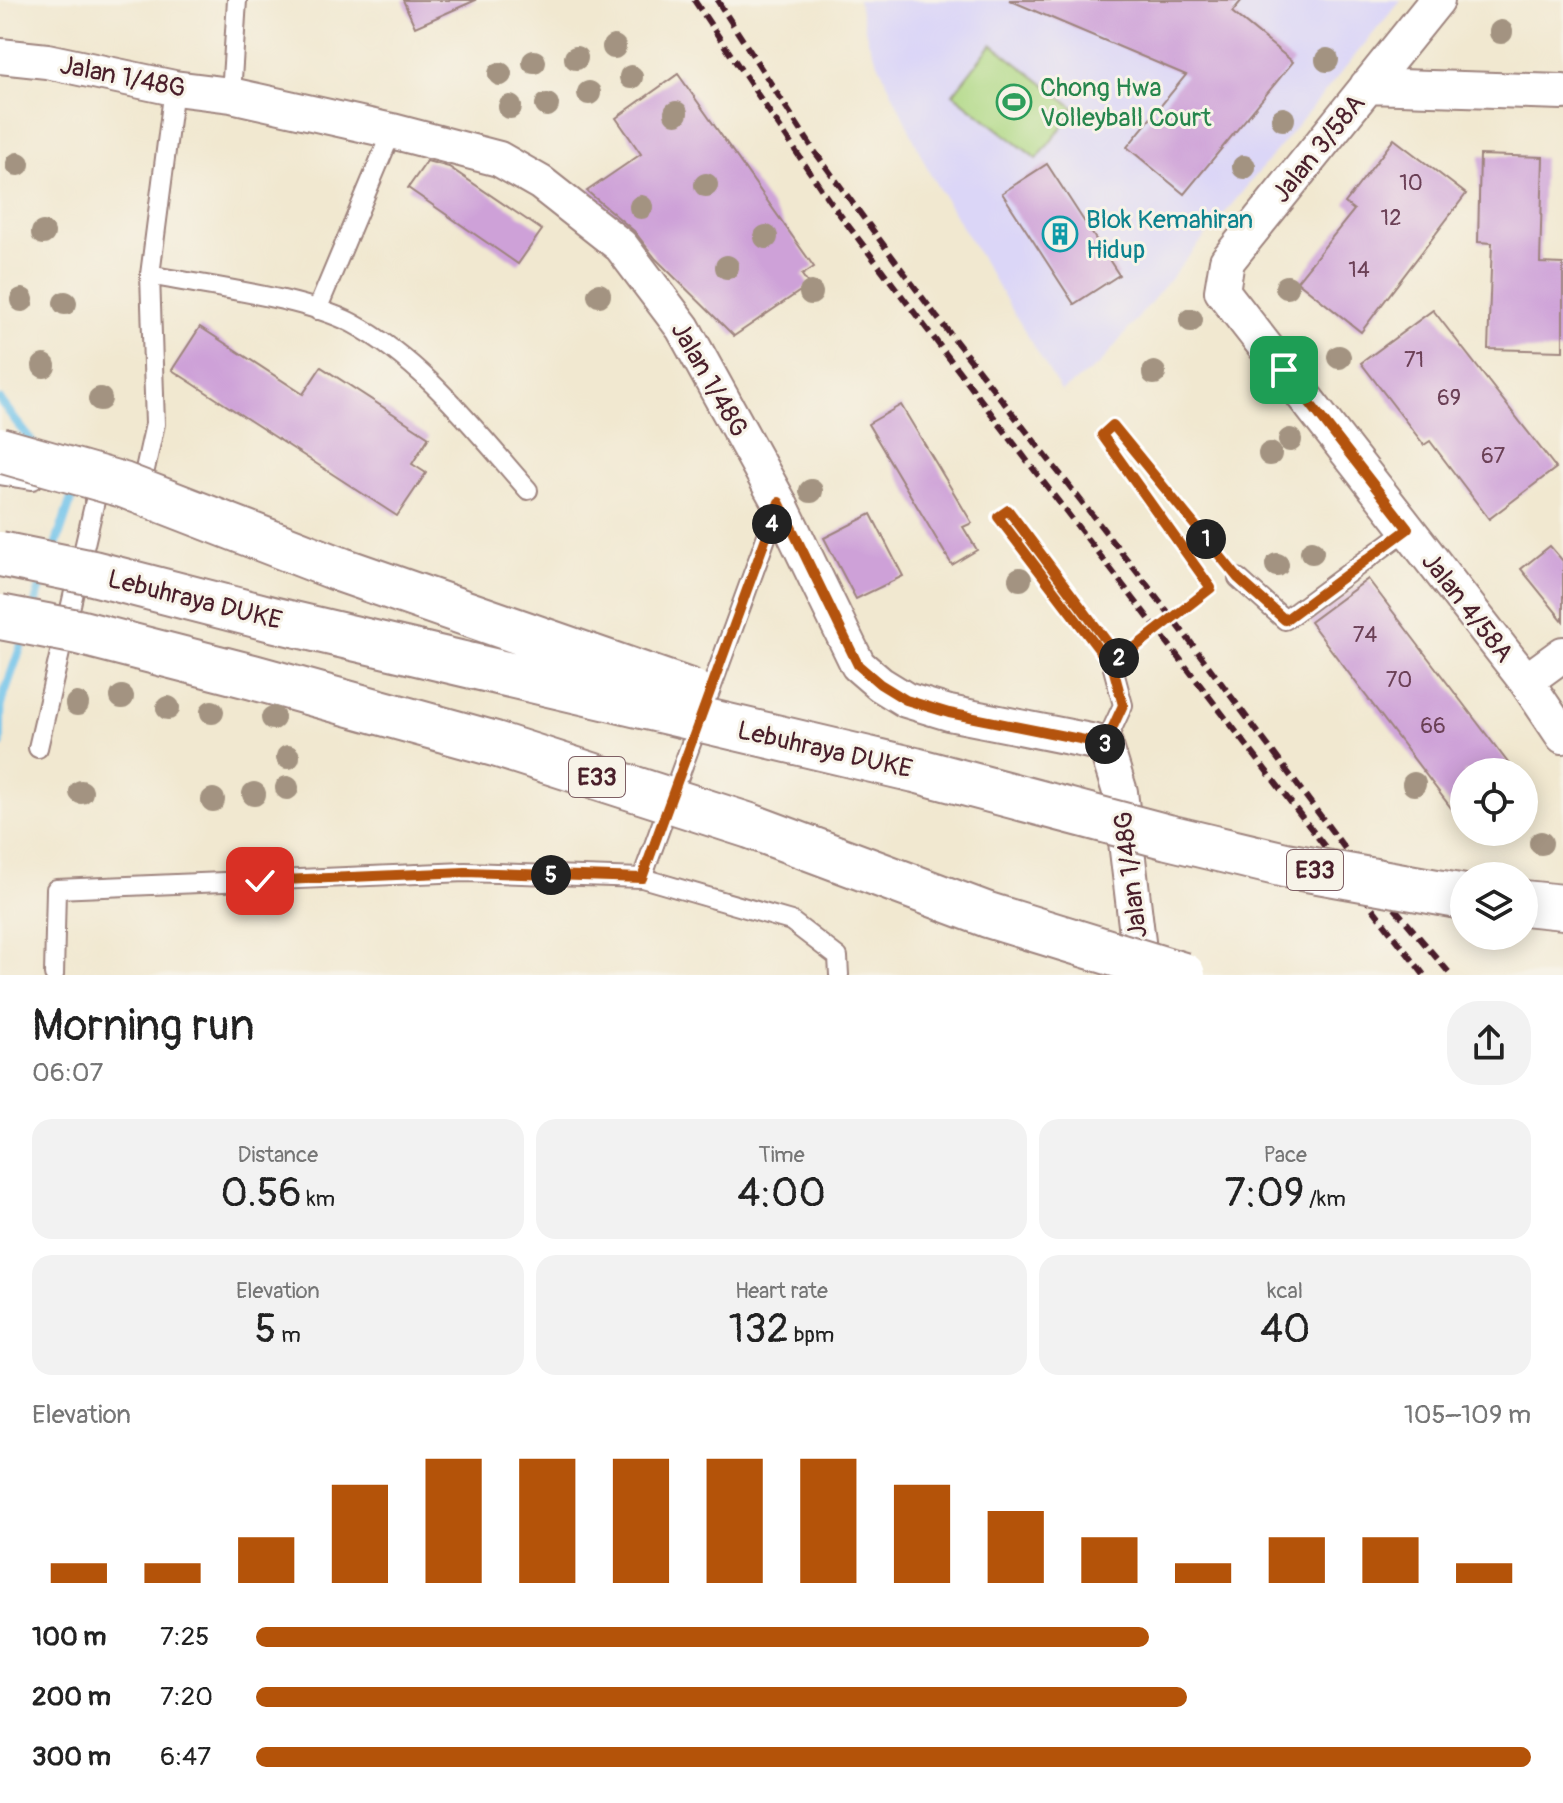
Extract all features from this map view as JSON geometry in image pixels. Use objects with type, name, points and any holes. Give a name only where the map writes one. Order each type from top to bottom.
[{"type":"highway","points":[[0,450],[123,485],[357,576],[915,770]]},
{"type":"highway","name":"Lebuhraya DUKE","points":[[0,554],[93,573],[272,619],[915,770],[1285,865],[1450,894]]},
{"type":"highway","name":"E33","points":[[0,617],[78,632],[180,658],[495,744],[750,826],[988,915],[1183,975]]},
{"type":"highway","points":[[1538,904],[1563,907]]},
{"type":"street","name":"Jalan 3/58A","points":[[1222,291],[1227,261],[1437,0]]},
{"type":"street","name":"Jalan 1/48G","points":[[0,56],[47,61],[174,88],[231,95],[499,159],[541,183],[621,246],[683,328],[779,502],[858,665],[906,700],[949,713],[1105,744],[1120,792],[1142,975]]},
{"type":"street","points":[[1367,86],[1563,92]]},
{"type":"street","name":"Jalan 4/58A","points":[[1222,291],[1526,681],[1563,736]]},
{"type":"street","points":[[1526,681],[1563,654]]},
{"type":"lane","points":[[231,95],[237,0]]},
{"type":"lane","points":[[0,475],[97,492],[144,474],[155,424],[150,275],[174,88]]},
{"type":"lane","points":[[317,310],[392,131]]},
{"type":"lane","points":[[150,275],[317,310],[351,323],[412,365],[528,490]]},
{"type":"lane","points":[[38,748],[97,492]]},
{"type":"lane","points":[[642,878],[779,502]]},
{"type":"lane","points":[[1238,578],[1285,620],[1408,529]]},
{"type":"lane","points":[[1105,744],[1123,705],[1113,668]]},
{"type":"lane","points":[[54,975],[56,889],[465,872],[642,878],[791,921],[838,957],[839,975]]},
{"type":"path","points":[[1113,668],[998,517],[1008,510],[1120,659],[1211,588],[1102,435],[1113,425],[1238,578]]},
{"type":"shaded area","points":[[858,0],[1401,0],[1099,365],[1061,391],[930,174],[868,41]]},
{"type":"green space","name":"Chong Hwa Volleyball Court","points":[[992,44],[1076,109],[1037,159],[953,94]]},
{"type":"building","points":[[403,0],[476,0],[415,27]]},
{"type":"building","points":[[1009,0],[1242,0],[1232,12],[1293,62],[1184,194],[1127,147],[1186,75]]},
{"type":"building","points":[[678,74],[814,267],[802,275],[809,285],[734,336],[656,259],[634,231],[587,191],[641,154],[616,118]]},
{"type":"building","points":[[1394,139],[1466,194],[1361,332],[1297,281],[1354,210],[1345,203]]},
{"type":"building","points":[[1480,155],[1543,157],[1540,263],[1563,264],[1563,351],[1488,349],[1492,243],[1478,242]]},
{"type":"building","points":[[427,161],[449,167],[542,230],[518,264],[408,188]]},
{"type":"building","name":"Blok Kemahiran Hidup","points":[[1047,164],[1119,275],[1074,304],[1002,193]]},
{"type":"building","points":[[1433,310],[1556,468],[1489,519],[1430,441],[1424,445],[1361,363]]},
{"type":"building","points":[[200,327],[303,394],[321,367],[429,437],[412,464],[426,473],[397,516],[172,370]]},
{"type":"building","points":[[901,405],[972,523],[963,527],[977,550],[952,565],[868,424]]},
{"type":"building","points":[[871,514],[903,576],[856,599],[824,538]]},
{"type":"building","points":[[1550,546],[1563,561],[1563,621],[1521,569]]},
{"type":"building","points":[[1368,579],[1504,758],[1450,758],[1450,807],[1310,622]]},
{"type":"waterway","points":[[0,400],[32,442]]},
{"type":"waterway","points":[[53,553],[73,494]]},
{"type":"waterway","points":[[33,610],[45,574]]},
{"type":"waterway","points":[[0,744],[1,703],[25,635]]},
{"type":"railway","points":[[694,0],[828,199],[1424,975]]},
{"type":"railway","points":[[717,0],[815,152],[936,316],[1162,604],[1349,854],[1451,975]]},
{"type":"place","name":"Chong Hwa Volleyball Court","points":[[1014,102]]},
{"type":"place","name":"Blok Kemahiran Hidup","points":[[1060,234]]},
{"type":"route","points":[[260,881],[465,872],[642,878],[779,502],[858,665],[880,684],[906,700],[949,713],[1105,744],[1123,705],[1113,668],[998,517],[1008,510],[1120,659],[1211,588],[1102,435],[1113,425],[1238,578],[1285,620],[1408,529],[1284,370]]}]
